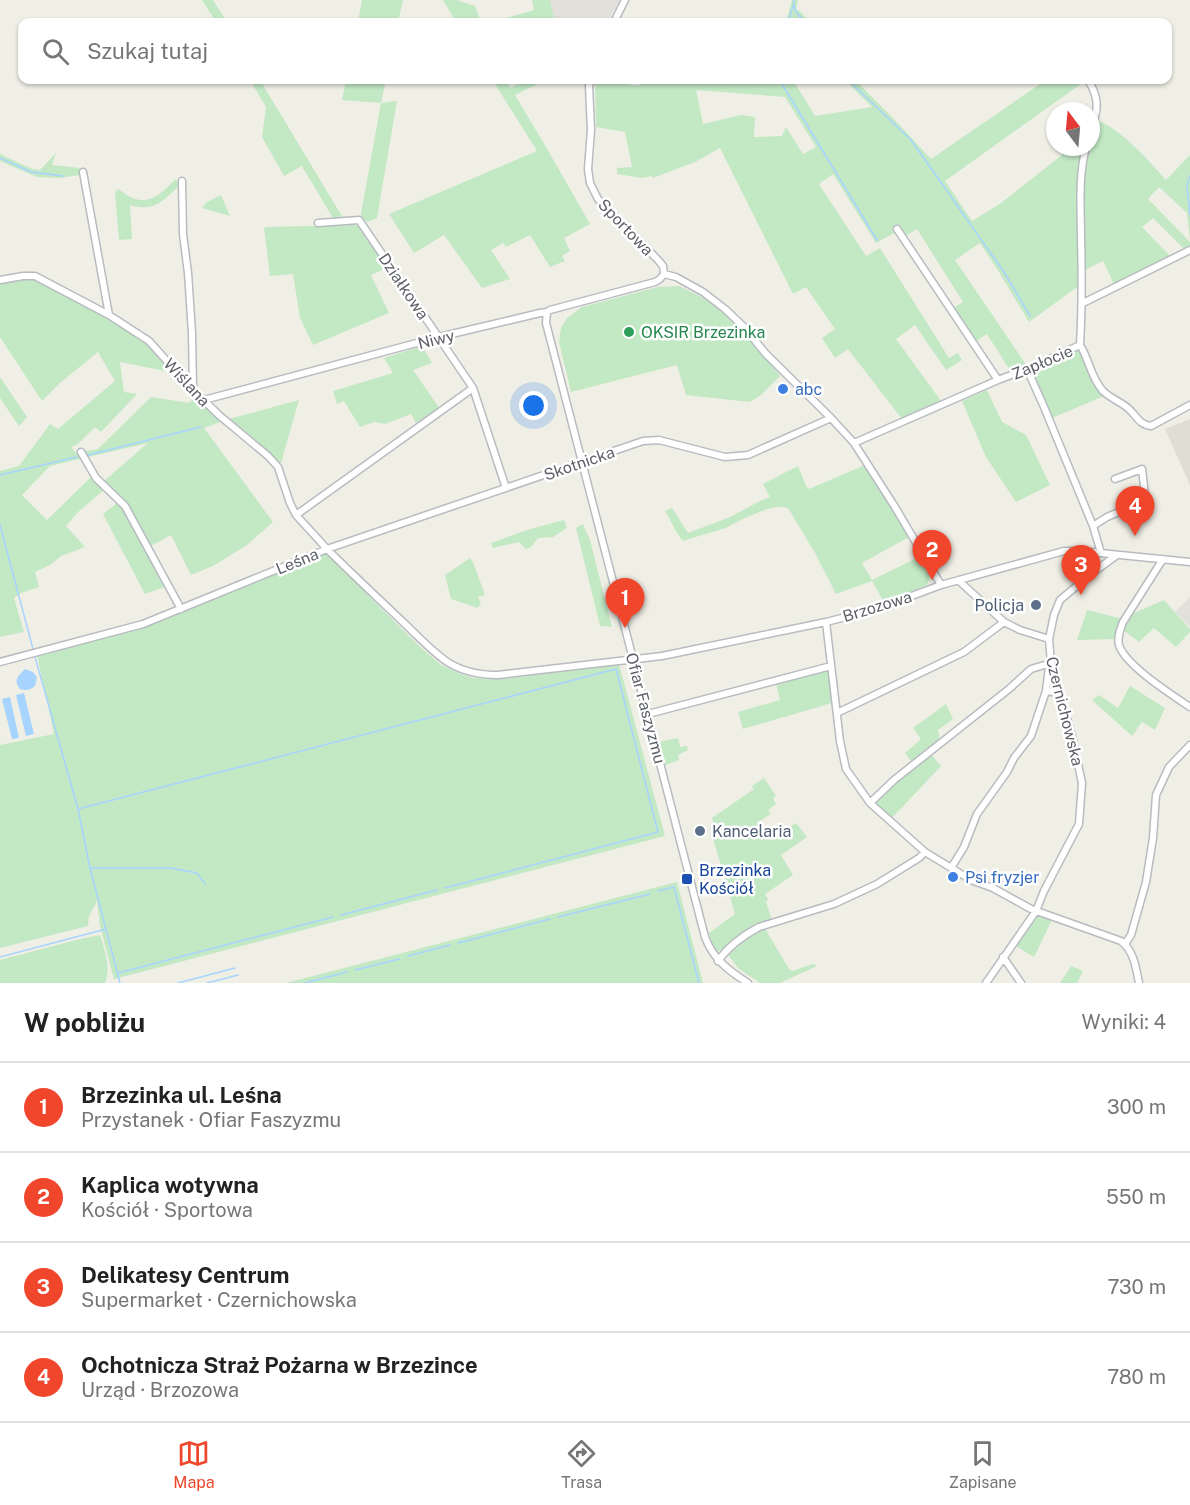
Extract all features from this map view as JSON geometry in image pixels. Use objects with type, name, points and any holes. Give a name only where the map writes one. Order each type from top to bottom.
[{"type":"street","points":[[617,18],[625,0]]},
{"type":"street","name":"Sportowa","points":[[590,84],[591,130],[588,175],[598,199],[658,260],[663,266],[664,273],[703,292],[744,327],[766,354],[854,443],[941,585]]},
{"type":"street","points":[[1091,84],[1097,102]]},
{"type":"street","name":"Zapłocie","points":[[854,443],[1080,345],[1083,303],[1080,187],[1084,156]]},
{"type":"street","points":[[83,172],[109,315]]},
{"type":"street","points":[[182,181],[183,234],[192,333],[193,390]]},
{"type":"street","name":"Działkowa","points":[[318,223],[359,220],[474,388],[506,488]]},
{"type":"street","points":[[897,229],[998,380]]},
{"type":"street","points":[[1083,303],[1190,250]]},
{"type":"street","name":"Niwy","points":[[204,400],[547,312],[655,282],[664,273]]},
{"type":"street","name":"Wiślana","points":[[0,280],[35,276],[109,315],[148,341],[193,390],[278,467],[296,516],[327,549]]},
{"type":"street","name":"Ofiar Faszyzmu","points":[[547,312],[546,323],[581,462],[705,937],[718,961],[748,983]]},
{"type":"street","points":[[1080,345],[1096,382],[1102,390],[1123,404],[1142,424],[1151,426],[1190,405]]},
{"type":"street","points":[[1027,369],[1093,526],[1098,553],[1091,574]]},
{"type":"street","points":[[296,516],[474,388]]},
{"type":"street","name":"Skotnicka","points":[[327,549],[643,441],[659,441],[725,457],[748,455],[831,418]]},
{"type":"street","points":[[81,452],[96,478],[124,506],[181,609]]},
{"type":"street","points":[[1093,526],[1107,517],[1143,502],[1145,495],[1142,469],[1115,479]]},
{"type":"street","name":"Leśna","points":[[0,662],[143,624],[327,549],[430,648],[449,663],[476,674],[498,675],[556,670],[633,659]]},
{"type":"street","name":"Brzozowa","points":[[633,659],[662,656],[874,610],[941,585],[1064,551],[1080,550],[1190,562]]},
{"type":"street","name":"Czernichowska","points":[[986,983],[1036,911],[1078,824],[1082,783],[1072,736],[1051,663],[1049,639],[1054,615],[1060,600],[1118,555]]},
{"type":"street","points":[[1150,558],[1154,572]]},
{"type":"street","points":[[1163,559],[1123,622],[1119,633],[1119,646],[1122,654],[1140,671],[1190,707]]},
{"type":"street","points":[[958,580],[1004,622],[1020,630],[1049,639]]},
{"type":"street","points":[[826,622],[840,741],[846,769],[870,803],[925,852],[971,880],[993,888],[1036,911],[1118,939],[1125,944],[1132,955],[1139,983]]},
{"type":"street","points":[[837,713],[964,652],[1004,622]]},
{"type":"street","points":[[870,803],[894,780],[1009,689],[1030,669],[1051,663]]},
{"type":"street","points":[[951,868],[964,847],[981,808],[1031,736],[1046,691],[1051,663]]},
{"type":"street","points":[[648,714],[831,666]]},
{"type":"street","points":[[1046,691],[1060,693]]},
{"type":"street","points":[[1125,944],[1131,935],[1146,882],[1153,838],[1156,795],[1169,767],[1189,749]]},
{"type":"street","points":[[718,961],[724,953],[759,927],[809,913],[853,896],[877,884],[925,852]]},
{"type":"street","points":[[1003,957],[1021,983]]},
{"type":"shaded area","points":[[550,0],[620,0],[609,18],[554,18]]},
{"type":"shaded area","points":[[1190,419],[1190,485],[1165,429]]},
{"type":"shaded area","points":[[1190,597],[1190,627],[1175,612]]},
{"type":"green space","points":[[202,0],[213,0],[224,18],[213,18]]},
{"type":"green space","points":[[362,0],[403,0],[399,18],[359,18]]},
{"type":"green space","points":[[443,0],[457,0],[475,6],[480,18],[454,18]]},
{"type":"green space","points":[[532,0],[550,0],[554,18],[506,18],[534,10]]},
{"type":"green space","points":[[792,0],[798,0],[796,9],[806,18],[787,18]]},
{"type":"green space","points":[[252,84],[262,84],[343,218],[334,220],[302,166],[284,176],[262,137],[266,107]]},
{"type":"green space","points":[[345,84],[385,84],[381,103],[342,100]]},
{"type":"green space","points":[[495,84],[508,84],[511,88],[518,84],[538,84],[515,95],[590,224],[564,238],[570,251],[562,256],[565,261],[550,267],[530,235],[506,247],[503,243],[491,250],[510,279],[482,288],[444,235],[414,253],[389,214],[537,151]]},
{"type":"green space","points":[[595,84],[640,86],[640,84],[795,84],[815,116],[872,107],[849,84],[859,84],[931,159],[1040,84],[1081,84],[1056,102],[1046,102],[1046,109],[945,181],[972,221],[1001,203],[1061,156],[1084,156],[1080,285],[1029,322],[980,243],[955,260],[1027,366],[1011,372],[987,334],[975,342],[953,308],[963,302],[917,229],[906,236],[894,225],[896,232],[876,243],[833,174],[819,184],[866,256],[880,248],[949,358],[958,353],[962,360],[946,370],[915,325],[896,339],[941,401],[902,419],[848,349],[835,358],[822,338],[835,329],[806,287],[793,294],[720,148],[695,162],[653,178],[652,176],[642,178],[617,174],[617,168],[632,167],[625,132],[596,127]],"holes":[[[696,90],[785,97],[816,147],[803,154],[786,127],[782,136],[754,137],[755,117],[741,115],[703,124]]]},
{"type":"green space","points":[[397,101],[377,218],[368,222],[360,219],[381,103]]},
{"type":"green space","points":[[1100,122],[1125,138],[1166,180],[1190,155],[1190,240],[1187,213],[1159,187],[1148,199],[1190,242],[1190,246],[1184,249],[1153,218],[1142,227],[1170,256],[1114,284],[1103,261],[1085,270],[1083,166],[1086,156],[1100,156]]},
{"type":"green space","points":[[56,153],[52,165],[80,168],[80,175],[59,178],[37,177],[0,161],[0,154],[32,169],[40,170]]},
{"type":"green space","points":[[176,179],[179,186],[157,204],[145,207],[130,205],[132,239],[119,240],[115,193],[118,189],[135,199],[147,200],[158,195]]},
{"type":"green space","points":[[221,195],[230,216],[202,208],[207,202]]},
{"type":"green space","points":[[359,225],[389,267],[371,275],[389,313],[313,345],[300,318],[293,274],[270,276],[264,227]]},
{"type":"green space","points":[[35,278],[110,318],[146,344],[175,373],[120,362],[124,392],[137,394],[101,432],[95,427],[78,444],[71,447],[76,453],[98,449],[151,397],[189,403],[196,396],[223,421],[204,428],[273,522],[247,545],[213,566],[191,575],[171,535],[149,547],[127,506],[104,481],[148,443],[50,466],[22,495],[47,520],[92,476],[104,490],[77,513],[66,526],[85,547],[61,556],[50,565],[35,572],[39,587],[14,598],[24,632],[0,637],[0,471],[19,466],[50,424],[58,429],[115,381],[98,352],[42,401],[0,337],[0,282]]},
{"type":"green space","points":[[679,286],[714,303],[742,329],[780,376],[761,395],[750,402],[686,395],[677,365],[571,392],[559,342],[561,328],[567,318],[582,307],[658,287]]},
{"type":"green space","points":[[422,346],[432,363],[413,370],[440,409],[416,423],[411,414],[385,424],[374,422],[360,427],[344,401],[337,404],[333,391],[393,373],[384,358]]},
{"type":"green space","points":[[1078,350],[1104,396],[1052,418],[1033,370]]},
{"type":"green space","points":[[0,377],[27,417],[19,426],[0,398]]},
{"type":"green space","points":[[987,390],[1002,422],[1026,435],[1050,485],[1016,502],[986,457],[962,401]]},
{"type":"green space","points":[[299,400],[281,463],[229,419]]},
{"type":"green space","points":[[865,465],[909,537],[862,563],[872,580],[921,556],[931,574],[927,585],[884,602],[872,581],[836,594],[788,508],[765,510],[725,528],[683,541],[665,511],[672,508],[688,533],[730,517],[770,497],[763,484],[798,466],[809,489]]},
{"type":"green space","points":[[117,503],[124,509],[165,587],[145,594],[103,514]]},
{"type":"green space","points":[[564,520],[567,528],[553,537],[538,538],[531,547],[526,549],[519,542],[493,548],[491,543],[527,530]]},
{"type":"green space","points":[[583,524],[590,540],[612,627],[600,626],[576,528]]},
{"type":"green space","points":[[321,555],[328,555],[441,665],[461,674],[473,678],[504,679],[619,664],[665,836],[114,979],[100,926],[97,901],[89,916],[88,926],[0,948],[0,745],[54,734],[37,655],[140,629]]},
{"type":"green space","points":[[470,558],[485,595],[478,597],[481,603],[478,608],[451,599],[445,575]]},
{"type":"green space","points":[[1164,600],[1190,629],[1190,632],[1176,647],[1154,628],[1139,642],[1123,630],[1130,615]]},
{"type":"green space","points":[[1087,610],[1123,619],[1116,639],[1077,640]]},
{"type":"green space","points":[[828,670],[832,703],[743,729],[738,712],[780,700],[776,683]]},
{"type":"green space","points":[[1130,686],[1165,708],[1155,730],[1142,722],[1132,736],[1092,700],[1099,695],[1118,708]]},
{"type":"green space","points":[[946,704],[953,719],[938,730],[940,741],[912,762],[905,753],[921,739],[913,728]]},
{"type":"green space","points":[[678,738],[680,747],[687,746],[688,750],[678,755],[679,760],[665,765],[659,742]]},
{"type":"green space","points":[[930,753],[941,766],[892,818],[875,805],[876,801],[894,783]]},
{"type":"green space","points":[[764,778],[776,796],[773,798],[776,804],[768,810],[771,814],[758,822],[767,836],[773,833],[777,835],[796,823],[807,837],[781,855],[793,875],[765,894],[772,920],[725,950],[717,951],[709,933],[735,914],[712,835],[716,832],[712,818],[754,789],[752,786]]},
{"type":"green space","points":[[677,882],[703,983],[286,983]]},
{"type":"green space","points":[[1037,916],[1045,916],[1052,920],[1034,957],[1016,946]]},
{"type":"green space","points":[[764,927],[789,969],[792,971],[813,964],[817,966],[780,983],[760,983],[739,969],[728,955]]},
{"type":"green space","points":[[100,935],[107,965],[105,983],[0,983],[0,960]]},
{"type":"green space","points":[[1071,966],[1083,971],[1077,983],[1060,983]]},
{"type":"water","points":[[25,669],[33,672],[37,677],[35,686],[27,690],[20,689],[17,681],[18,676]]},
{"type":"water","points":[[24,693],[34,734],[26,736],[16,695]]},
{"type":"water","points":[[10,697],[19,738],[12,739],[2,699]]},
{"type":"waterway","points":[[794,0],[795,9],[801,18]]},
{"type":"waterway","points":[[789,18],[793,6]]},
{"type":"waterway","points":[[782,84],[877,240]]},
{"type":"waterway","points":[[852,84],[911,140],[1004,272],[1030,316]]},
{"type":"waterway","points":[[0,158],[31,172],[63,176]]},
{"type":"waterway","points":[[1190,176],[1187,185],[1190,215]]},
{"type":"waterway","points":[[88,455],[201,427]]},
{"type":"waterway","points":[[0,475],[77,457]]},
{"type":"waterway","points":[[0,525],[33,649]]},
{"type":"waterway","points":[[35,657],[78,809],[90,868],[120,983]]},
{"type":"waterway","points":[[78,809],[616,669],[658,832],[445,888]]},
{"type":"waterway","points":[[91,868],[171,868],[197,873],[205,884]]},
{"type":"waterway","points":[[658,891],[674,887],[699,983]]},
{"type":"waterway","points":[[341,915],[437,890]]},
{"type":"waterway","points":[[558,917],[650,894]]},
{"type":"waterway","points":[[118,973],[333,917]]},
{"type":"waterway","points":[[458,943],[550,919]]},
{"type":"waterway","points":[[0,957],[106,929]]},
{"type":"waterway","points":[[408,956],[450,945]]},
{"type":"waterway","points":[[355,970],[399,959]]},
{"type":"waterway","points":[[178,983],[235,968]]},
{"type":"waterway","points":[[305,983],[347,972]]},
{"type":"waterway","points":[[207,983],[238,975]]},
{"type":"place","name":"OKSIR Brzezinka","points":[[629,332]]},
{"type":"place","name":"abc","points":[[783,389]]},
{"type":"place","name":"Ochotnicza Straż Pożarna w Brzezince","points":[[1135,536]]},
{"type":"place","name":"Kaplica wotywna","points":[[932,580]]},
{"type":"place","name":"Delikatesy Centrum","points":[[1081,595]]},
{"type":"place","name":"Policja","points":[[1036,605]]},
{"type":"place","name":"Brzezinka ul. Leśna","points":[[625,628]]},
{"type":"place","name":"Kancelaria","points":[[700,831]]},
{"type":"place","name":"Psi fryzjer","points":[[953,877]]},
{"type":"place","name":"Brzezinka Kościół","points":[[687,879]]}]
